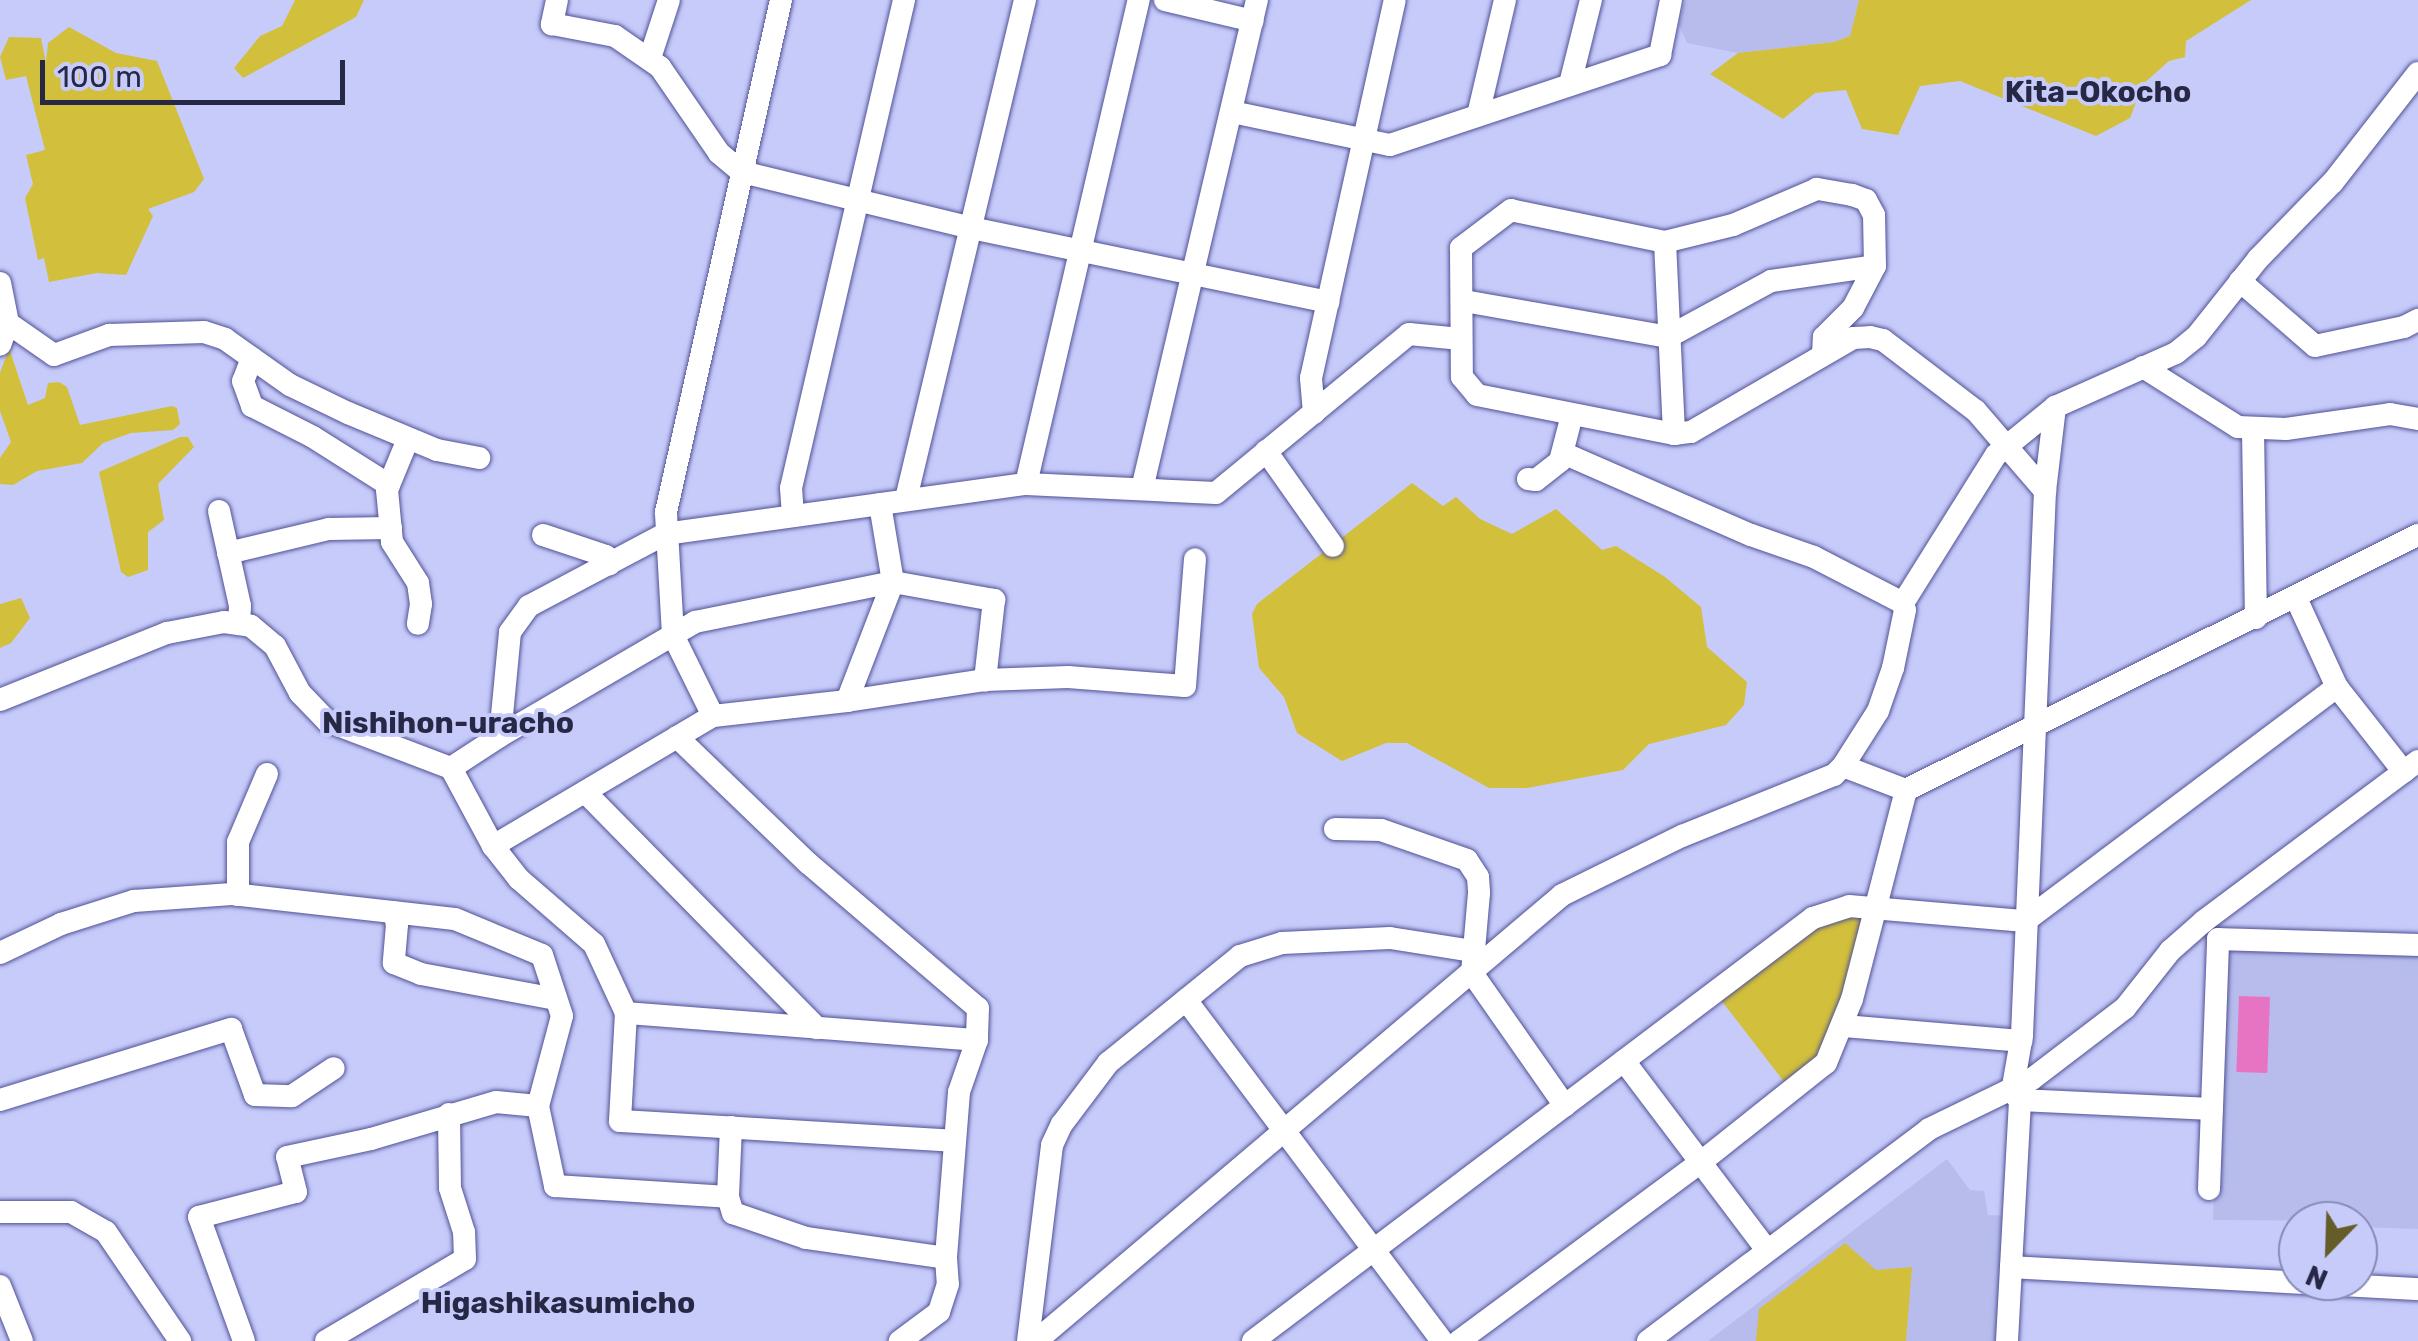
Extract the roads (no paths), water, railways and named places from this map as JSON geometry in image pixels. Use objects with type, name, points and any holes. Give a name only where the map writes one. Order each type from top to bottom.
[{"type":"street","points":[[557,0],[552,24],[615,36],[650,58],[719,153],[742,172],[971,228],[1328,302]]},
{"type":"street","points":[[650,58],[669,0]]},
{"type":"street","points":[[713,716],[674,634],[666,512],[782,0]]},
{"type":"street","points":[[792,516],[791,488],[904,0]]},
{"type":"street","points":[[906,498],[1025,0]]},
{"type":"street","points":[[1026,484],[1139,0]]},
{"type":"street","points":[[1142,490],[1255,10],[1165,0]]},
{"type":"street","points":[[1314,413],[1311,378],[1394,0]]},
{"type":"street","points":[[1478,115],[1506,0]]},
{"type":"street","points":[[1570,84],[1591,0]]},
{"type":"street","points":[[1232,112],[1390,145],[1660,55],[1671,0]]},
{"type":"street","points":[[1903,603],[2007,443],[2055,407],[2176,353],[2196,337],[2240,281],[2410,98],[2418,73]]},
{"type":"street","points":[[1822,354],[1824,337],[1853,308],[1875,266],[1874,215],[1866,200],[1817,189],[1732,225],[1665,242],[1503,212],[1461,248],[1462,378],[1477,395],[1674,434],[1691,432],[1853,338],[1884,340],[1976,411],[2045,491]]},
{"type":"street","points":[[1665,242],[1674,434]]},
{"type":"street","points":[[1464,301],[1668,337],[1771,282],[1875,266]]},
{"type":"street","points":[[2240,281],[2315,346],[2404,327],[2418,320]]},
{"type":"street","points":[[0,283],[4,334],[54,355],[108,334],[204,332],[225,339],[290,384],[408,439],[480,458]]},
{"type":"street","points":[[500,736],[510,632],[529,606],[665,534],[1026,484],[1216,494],[1409,334],[1461,339]]},
{"type":"street","points":[[252,358],[243,382],[252,406],[313,437],[389,485]]},
{"type":"street","points":[[2143,367],[2221,420],[2253,430],[2390,414],[2418,419]]},
{"type":"street","points":[[2007,1341],[2045,491],[2055,407]]},
{"type":"street","points":[[1528,479],[1548,473],[1563,454],[1572,414]]},
{"type":"street","points":[[2253,430],[2256,618]]},
{"type":"street","points":[[408,439],[389,485],[390,528],[392,542],[418,584],[418,624]]},
{"type":"street","points":[[1266,451],[1334,546]]},
{"type":"street","points":[[1036,1341],[1284,1130],[1472,962],[1562,895],[1682,836],[1834,775],[1878,711],[1906,610],[1903,603],[1814,557],[1751,536],[1563,454]]},
{"type":"street","points":[[846,701],[893,582],[880,504]]},
{"type":"street","points":[[219,511],[240,606],[239,624]]},
{"type":"street","points":[[228,554],[328,529],[390,528]]},
{"type":"street","points":[[544,535],[606,556],[609,564]]},
{"type":"street","points":[[1843,766],[1906,790],[2418,535]]},
{"type":"street","points":[[493,846],[713,716],[984,680],[1068,677],[1186,686],[1195,559]]},
{"type":"street","points":[[452,768],[695,622],[893,582],[994,600],[984,680]]},
{"type":"street","points":[[1648,1341],[1929,1129],[2016,1096],[2125,1008],[2170,951],[2211,930],[2411,766],[2337,687],[2296,598]]},
{"type":"street","points":[[0,700],[167,633],[224,622],[251,626],[275,646],[300,693],[327,721],[452,768],[493,846],[519,879],[594,944],[626,1013],[620,1120],[954,1141]]},
{"type":"street","points":[[1253,1341],[1813,918],[1837,908],[1876,908],[2025,921],[2337,687]]},
{"type":"street","points":[[677,737],[808,863],[978,1008],[976,1040],[959,1092],[946,1258],[948,1284],[939,1312],[900,1341]]},
{"type":"street","points":[[238,894],[238,842],[267,774]]},
{"type":"street","points":[[1459,1341],[1816,1073],[1833,1052],[1844,1026],[1906,790]]},
{"type":"street","points":[[585,792],[817,1028]]},
{"type":"street","points":[[1335,829],[1381,830],[1467,860],[1478,877],[1472,962],[1564,1106]]},
{"type":"street","points":[[0,953],[62,924],[134,901],[238,894],[455,919],[542,956],[562,1016],[538,1106],[555,1186],[728,1197]]},
{"type":"street","points":[[394,912],[398,925],[394,963],[421,974],[556,999]]},
{"type":"street","points":[[2211,930],[2418,944]]},
{"type":"street","points":[[2209,1188],[2211,930]]},
{"type":"street","points":[[1028,1341],[1044,1185],[1062,1124],[1108,1062],[1240,956],[1282,942],[1390,938],[1472,962]]},
{"type":"street","points":[[1186,1000],[1442,1341]]},
{"type":"street","points":[[626,1013],[976,1040]]},
{"type":"street","points":[[1844,1026],[2021,1042]]},
{"type":"street","points":[[0,1100],[231,1030],[255,1094],[292,1096],[334,1068]]},
{"type":"street","points":[[1624,1061],[1767,1250]]},
{"type":"street","points":[[2016,1096],[2212,1108]]},
{"type":"street","points":[[244,1341],[199,1216],[296,1192],[288,1157],[370,1139],[496,1102],[538,1106]]},
{"type":"street","points":[[326,1341],[464,1259],[464,1232],[450,1188],[449,1114]]},
{"type":"street","points":[[732,1127],[728,1197],[732,1213],[806,1238],[946,1258]]},
{"type":"street","points":[[0,1212],[71,1212],[106,1232],[180,1341]]},
{"type":"street","points":[[2010,1267],[2418,1289]]},
{"type":"street","points":[[0,1286],[22,1341]]},
{"type":"district","name":"Kita-Okocho","points":[[2098,92]]},
{"type":"district","name":"Nishihon-uracho","points":[[448,723]]},
{"type":"district","name":"Higashikasumicho","points":[[558,1303]]}]
